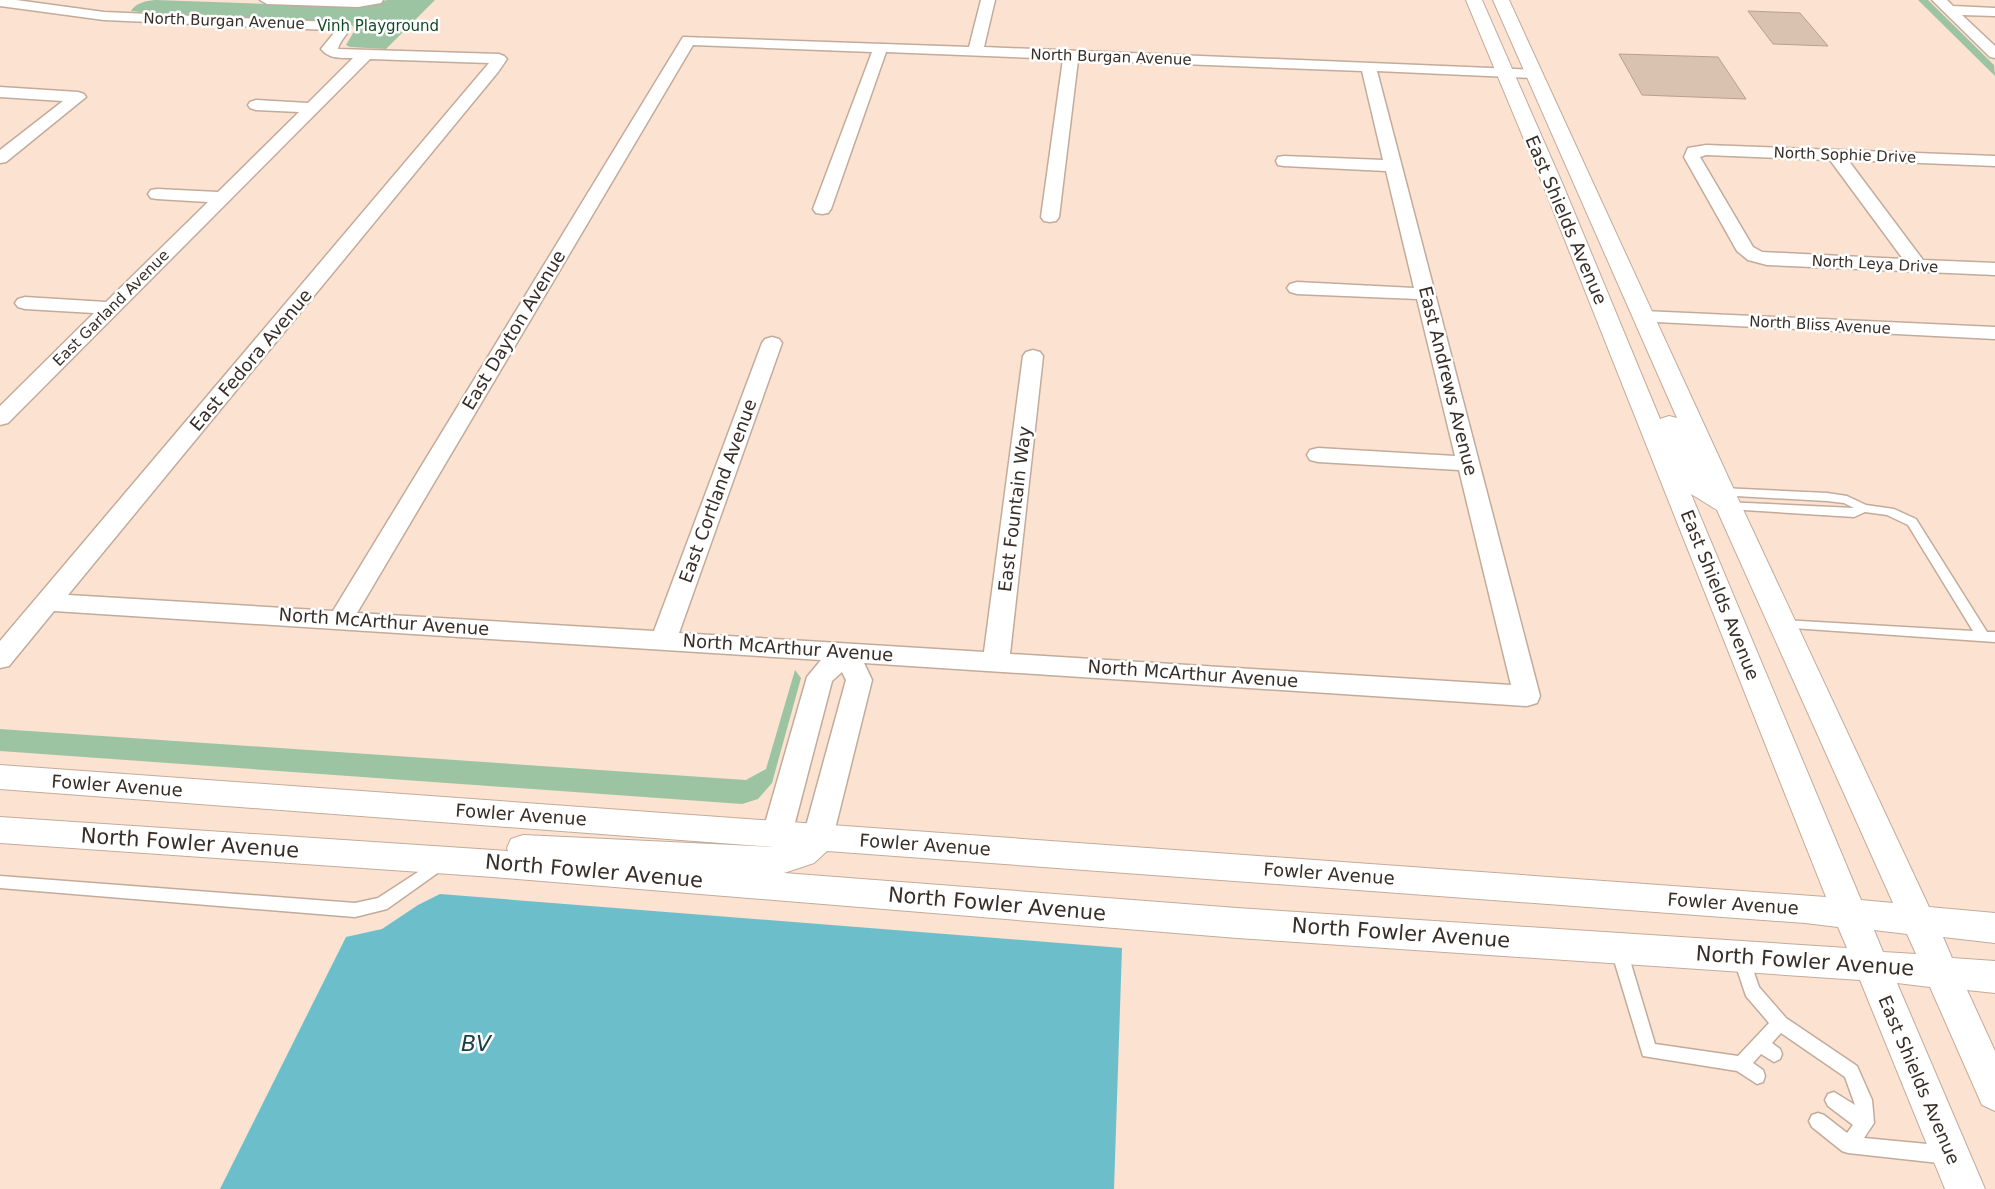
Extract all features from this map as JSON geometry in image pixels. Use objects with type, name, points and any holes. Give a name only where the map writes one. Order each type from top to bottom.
[{"type":"main road","name":"East Shields Avenue","points":[[1474,0],[1553,185],[1850,913],[1965,1189]]},
{"type":"main road","name":"East Shields Avenue","points":[[1501,0],[1995,1093]]},
{"type":"main road","points":[[1553,185],[1585,226],[1622,311],[1633,316],[1644,317]]},
{"type":"main road","points":[[1608,319],[1647,372],[1694,478],[1701,489],[1725,499]]},
{"type":"main road","name":"Fowler Avenue","points":[[0,777],[1850,913]]},
{"type":"main road","name":"North Fowler Avenue","points":[[0,830],[493,863],[1227,922],[1872,965],[1995,977]]},
{"type":"main road","points":[[493,863],[511,852],[531,847],[766,862],[803,855],[814,846],[818,837]]},
{"type":"main road","points":[[1850,913],[1995,928]]},
{"type":"street","points":[[267,0],[358,3],[376,0]]},
{"type":"street","points":[[975,52],[988,0]]},
{"type":"street","name":"North Burgan Avenue","points":[[0,2],[104,16],[331,26],[341,29],[342,34],[328,49],[335,53],[499,59]]},
{"type":"street","points":[[104,16],[122,4]]},
{"type":"street","points":[[1945,5],[1995,12]]},
{"type":"street","points":[[1945,5],[1995,54]]},
{"type":"street","name":"North Burgan Avenue","points":[[688,40],[880,49],[1534,72]]},
{"type":"street","name":"East Dayton Avenue","points":[[340,620],[688,40]]},
{"type":"street","points":[[822,209],[880,49]]},
{"type":"street","name":"East Garland Avenue","points":[[0,418],[366,54]]},
{"type":"street","points":[[1050,217],[1071,56]]},
{"type":"street","name":"East Fedora Avenue","points":[[0,660],[493,69],[499,59]]},
{"type":"street","name":"East Andrews Avenue","points":[[1368,66],[1527,696]]},
{"type":"street","points":[[0,92],[78,97],[0,158]]},
{"type":"street","points":[[256,105],[312,108]]},
{"type":"street","name":"North Sophie Drive","points":[[1755,256],[1746,251],[1692,158],[1694,152],[1706,150],[1835,155],[1993,164]]},
{"type":"street","points":[[1835,155],[1918,266]]},
{"type":"street","points":[[1284,161],[1394,166]]},
{"type":"street","points":[[156,194],[222,197]]},
{"type":"street","name":"North Leya Drive","points":[[1755,256],[1767,259],[1995,269]]},
{"type":"street","points":[[1297,288],[1426,294]]},
{"type":"street","points":[[25,303],[110,308]]},
{"type":"street","name":"North Bliss Avenue","points":[[1644,317],[1995,334]]},
{"type":"street","name":"East Cortland Avenue","points":[[664,640],[772,343]]},
{"type":"street","name":"East Fountain Way","points":[[996,661],[1033,356]]},
{"type":"street","points":[[1318,455],[1468,464]]},
{"type":"street","name":"North McArthur Avenue","points":[[50,602],[1527,696]]},
{"type":"street","points":[[777,834],[820,677],[846,652],[859,680],[818,837]]},
{"type":"lane","points":[[1725,499],[1854,513],[1863,508],[1890,512],[1912,522],[1989,636]]},
{"type":"lane","points":[[1783,624],[1989,636]]},
{"type":"lane","points":[[0,882],[355,910],[382,904],[446,860]]},
{"type":"lane","points":[[1618,947],[1649,1051],[1741,1064],[1757,1076]]},
{"type":"lane","points":[[1741,956],[1752,992],[1780,1023],[1851,1072],[1862,1100],[1866,1124]]},
{"type":"lane","points":[[1741,1064],[1767,1049],[1780,1023]]},
{"type":"lane","points":[[1834,1100],[1866,1124]]},
{"type":"lane","points":[[1818,1121],[1848,1145],[1950,1155]]},
{"type":"lane","points":[[1848,1145],[1866,1124]]},
{"type":"green space","name":"Vinh Playground","points":[[155,0],[354,7],[368,6],[387,0],[435,0],[386,49],[350,47],[346,45],[355,30],[352,25],[342,22],[182,16],[131,11],[141,3]]},
{"type":"green space","points":[[1918,0],[1928,0],[1994,65],[1995,76]]},
{"type":"green space","points":[[795,670],[801,678],[772,783],[758,799],[742,804],[0,751],[0,729],[746,780],[766,769]]},
{"type":"water","name":"BV","points":[[440,894],[1122,948],[1114,1189],[220,1189],[346,937],[382,929],[418,905]]},
{"type":"building","points":[[1748,11],[1800,13],[1828,46],[1773,44]]},
{"type":"building","points":[[1619,54],[1718,57],[1746,99],[1642,95]]}]
